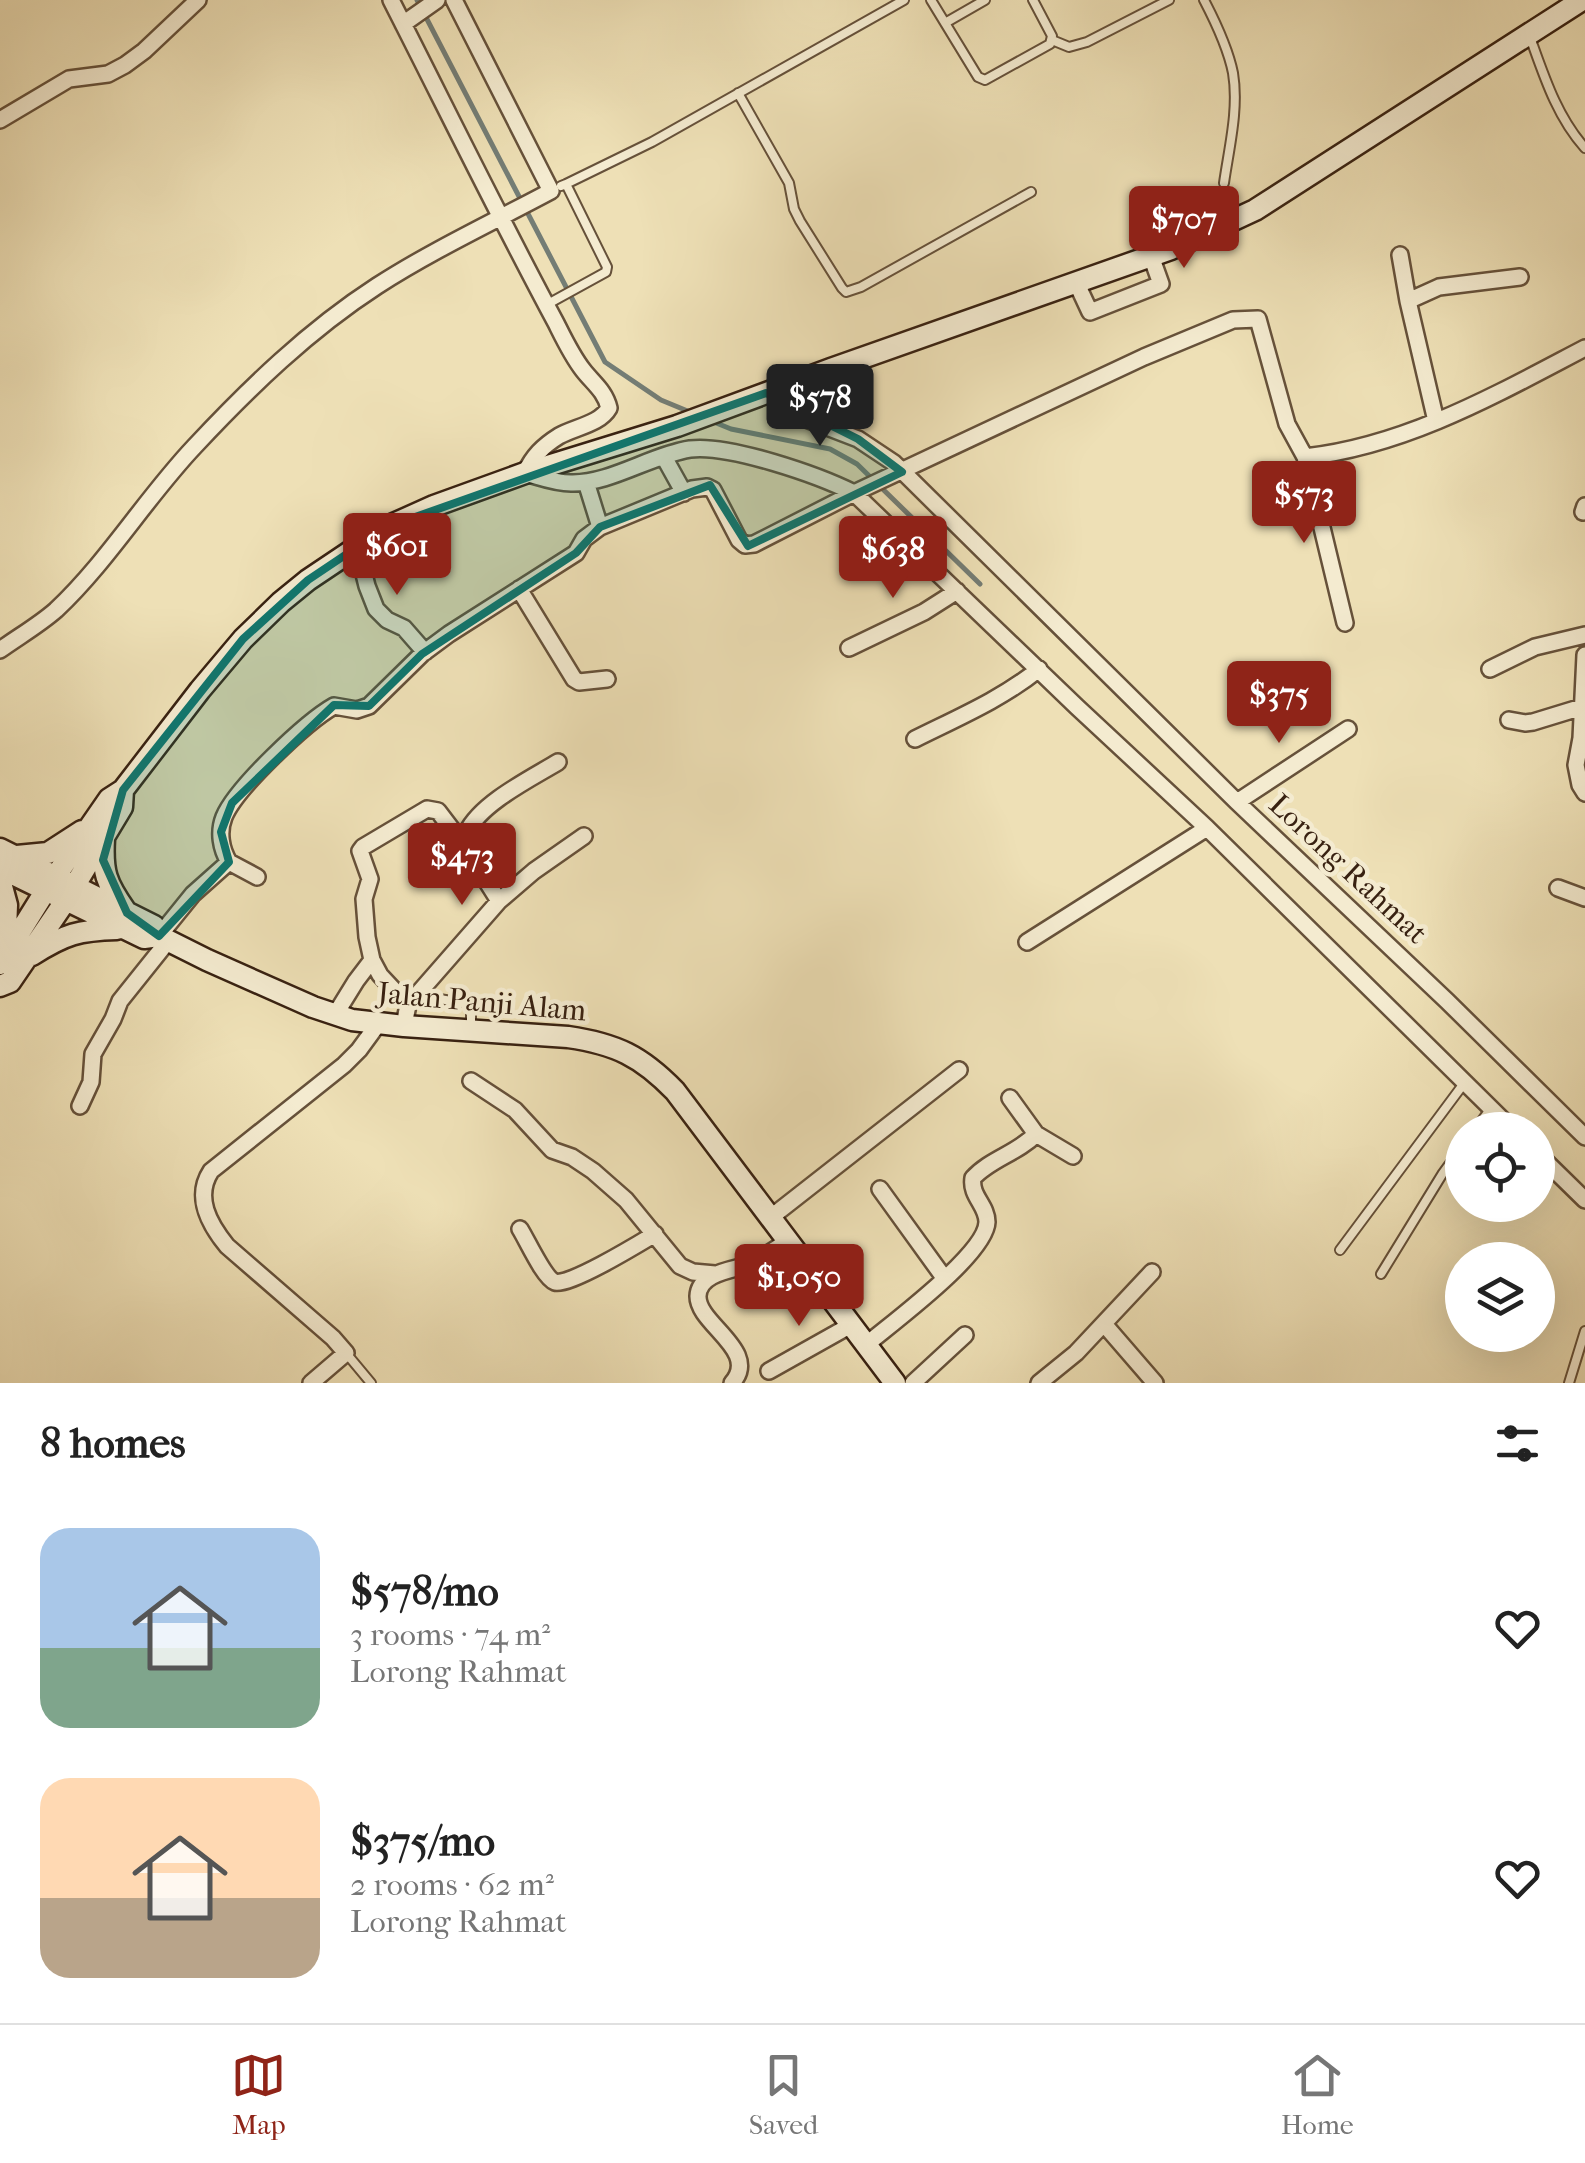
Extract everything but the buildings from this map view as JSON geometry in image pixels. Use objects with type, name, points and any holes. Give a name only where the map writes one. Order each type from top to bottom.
[{"type":"street","points":[[0,120],[69,79],[108,74],[125,65],[198,0]]},
{"type":"street","points":[[391,0],[572,354],[603,392],[609,408],[604,416],[544,446],[525,473]]},
{"type":"street","points":[[403,24],[437,0]]},
{"type":"street","points":[[0,650],[53,613],[193,448],[326,322],[418,261],[559,188],[454,0]]},
{"type":"street","points":[[2,960],[61,888],[98,831],[122,807],[123,790],[243,639],[281,602],[356,546],[410,516],[525,473],[677,426],[1187,242],[1255,210],[1582,0]]},
{"type":"street","points":[[1400,255],[1436,420]]},
{"type":"street","points":[[1076,282],[1090,312],[1162,284],[1151,256]]},
{"type":"street","points":[[1408,301],[1439,288],[1520,277]]},
{"type":"street","points":[[256,877],[229,862],[220,832],[232,803],[279,751],[334,706],[358,710],[370,706],[448,634],[576,553],[584,539],[600,527],[684,492],[707,487],[713,490],[739,540],[748,546],[1144,357],[1233,320],[1258,319],[1288,424],[1305,457],[1344,624]]},
{"type":"street","points":[[1305,457],[1341,453],[1406,434],[1585,348]]},
{"type":"street","name":"Lorong Rahmat","points":[[766,393],[806,419],[858,438],[894,462],[900,473],[1585,1137]]},
{"type":"street","points":[[525,473],[560,482],[586,482],[690,449],[729,451],[856,492],[1207,828],[1495,1112]]},
{"type":"street","points":[[664,456],[684,492]]},
{"type":"street","points":[[586,482],[600,527]]},
{"type":"street","points":[[356,546],[376,609],[404,628],[425,652]]},
{"type":"street","points":[[519,589],[574,679],[608,679]]},
{"type":"street","points":[[849,648],[924,612],[957,590]]},
{"type":"street","points":[[1490,668],[1535,647],[1585,634]]},
{"type":"street","points":[[1585,655],[1576,766],[1585,792]]},
{"type":"street","points":[[915,739],[1021,684],[1039,669]]},
{"type":"street","points":[[1510,720],[1534,722],[1582,706]]},
{"type":"street","points":[[1237,802],[1348,730]]},
{"type":"street","points":[[499,901],[470,855],[466,834],[475,818],[558,762]]},
{"type":"street","points":[[466,834],[454,832],[438,810],[427,808],[362,848],[360,854],[370,879],[364,900],[372,960],[410,1009],[499,901],[584,836]]},
{"type":"street","points":[[1027,942],[1207,828]]},
{"type":"street","points":[[5,857],[48,853],[98,831]]},
{"type":"street","points":[[27,958],[74,932],[126,920],[105,876],[98,831]]},
{"type":"street","name":"Jalan Panji Alam","points":[[5,857],[126,920],[144,938],[163,939],[335,1015],[378,1024],[410,1009],[471,1030],[568,1036],[597,1041],[632,1055],[675,1091],[896,1383]]},
{"type":"street","points":[[80,1106],[91,1082],[93,1054],[120,1001],[192,894],[229,862]]},
{"type":"street","points":[[0,879],[7,905],[2,960]]},
{"type":"street","points":[[0,986],[10,982],[27,958],[61,888]]},
{"type":"street","points":[[1558,888],[1585,898]]},
{"type":"street","points":[[335,1015],[372,960]]},
{"type":"street","points":[[311,1383],[346,1353],[227,1246],[206,1213],[204,1182],[211,1170],[344,1064],[378,1024]]},
{"type":"street","points":[[770,1218],[959,1070]]},
{"type":"street","points":[[471,1081],[515,1110],[552,1150],[593,1171],[626,1200],[680,1266],[715,1274],[749,1264],[788,1241]]},
{"type":"street","points":[[1010,1098],[1036,1134],[1073,1156]]},
{"type":"street","points":[[866,1345],[945,1278],[983,1239],[987,1220],[972,1190],[972,1178],[1036,1134]]},
{"type":"street","points":[[1555,1171],[1585,1200]]},
{"type":"street","points":[[880,1189],[945,1278]]},
{"type":"street","points":[[520,1229],[551,1280],[556,1282],[565,1282],[655,1234]]},
{"type":"street","points":[[1039,1383],[1076,1353],[1152,1272]]},
{"type":"street","points":[[715,1274],[701,1288],[698,1300],[736,1354],[739,1370],[732,1383]]},
{"type":"street","points":[[1104,1324],[1155,1383]]},
{"type":"street","points":[[769,1371],[851,1325]]},
{"type":"street","points":[[912,1383],[965,1335]]},
{"type":"lane","points":[[546,304],[588,283],[607,268],[559,188],[652,142],[904,0]]},
{"type":"lane","points":[[932,0],[978,77],[985,80],[1045,48],[1052,40]]},
{"type":"lane","points":[[945,23],[985,0]]},
{"type":"lane","points":[[1033,0],[1052,40],[1069,47],[1087,42],[1170,0]]},
{"type":"lane","points":[[1204,0],[1234,77],[1234,114],[1224,183]]},
{"type":"lane","points":[[1529,33],[1566,126],[1585,148]]},
{"type":"lane","points":[[738,93],[788,183],[800,222],[846,292],[1031,192]]},
{"type":"lane","points":[[410,1009],[468,1004],[471,1030]]},
{"type":"lane","points":[[1340,1250],[1465,1082]]},
{"type":"lane","points":[[1488,1112],[1491,1108]]},
{"type":"lane","points":[[1381,1274],[1445,1170]]},
{"type":"lane","points":[[1569,1383],[1585,1331]]},
{"type":"lane","points":[[346,1353],[371,1383]]},
{"type":"highlighted area","points":[[766,393],[858,439],[902,472],[748,546],[710,485],[600,527],[576,553],[422,654],[369,706],[334,705],[232,803],[221,832],[229,862],[159,936],[127,913],[103,860],[123,790],[243,639],[308,580],[387,527]]},
{"type":"waterway","points":[[417,0],[605,362],[661,400],[690,412]]},
{"type":"waterway","points":[[709,420],[731,429],[830,449],[857,464],[980,584]]}]
